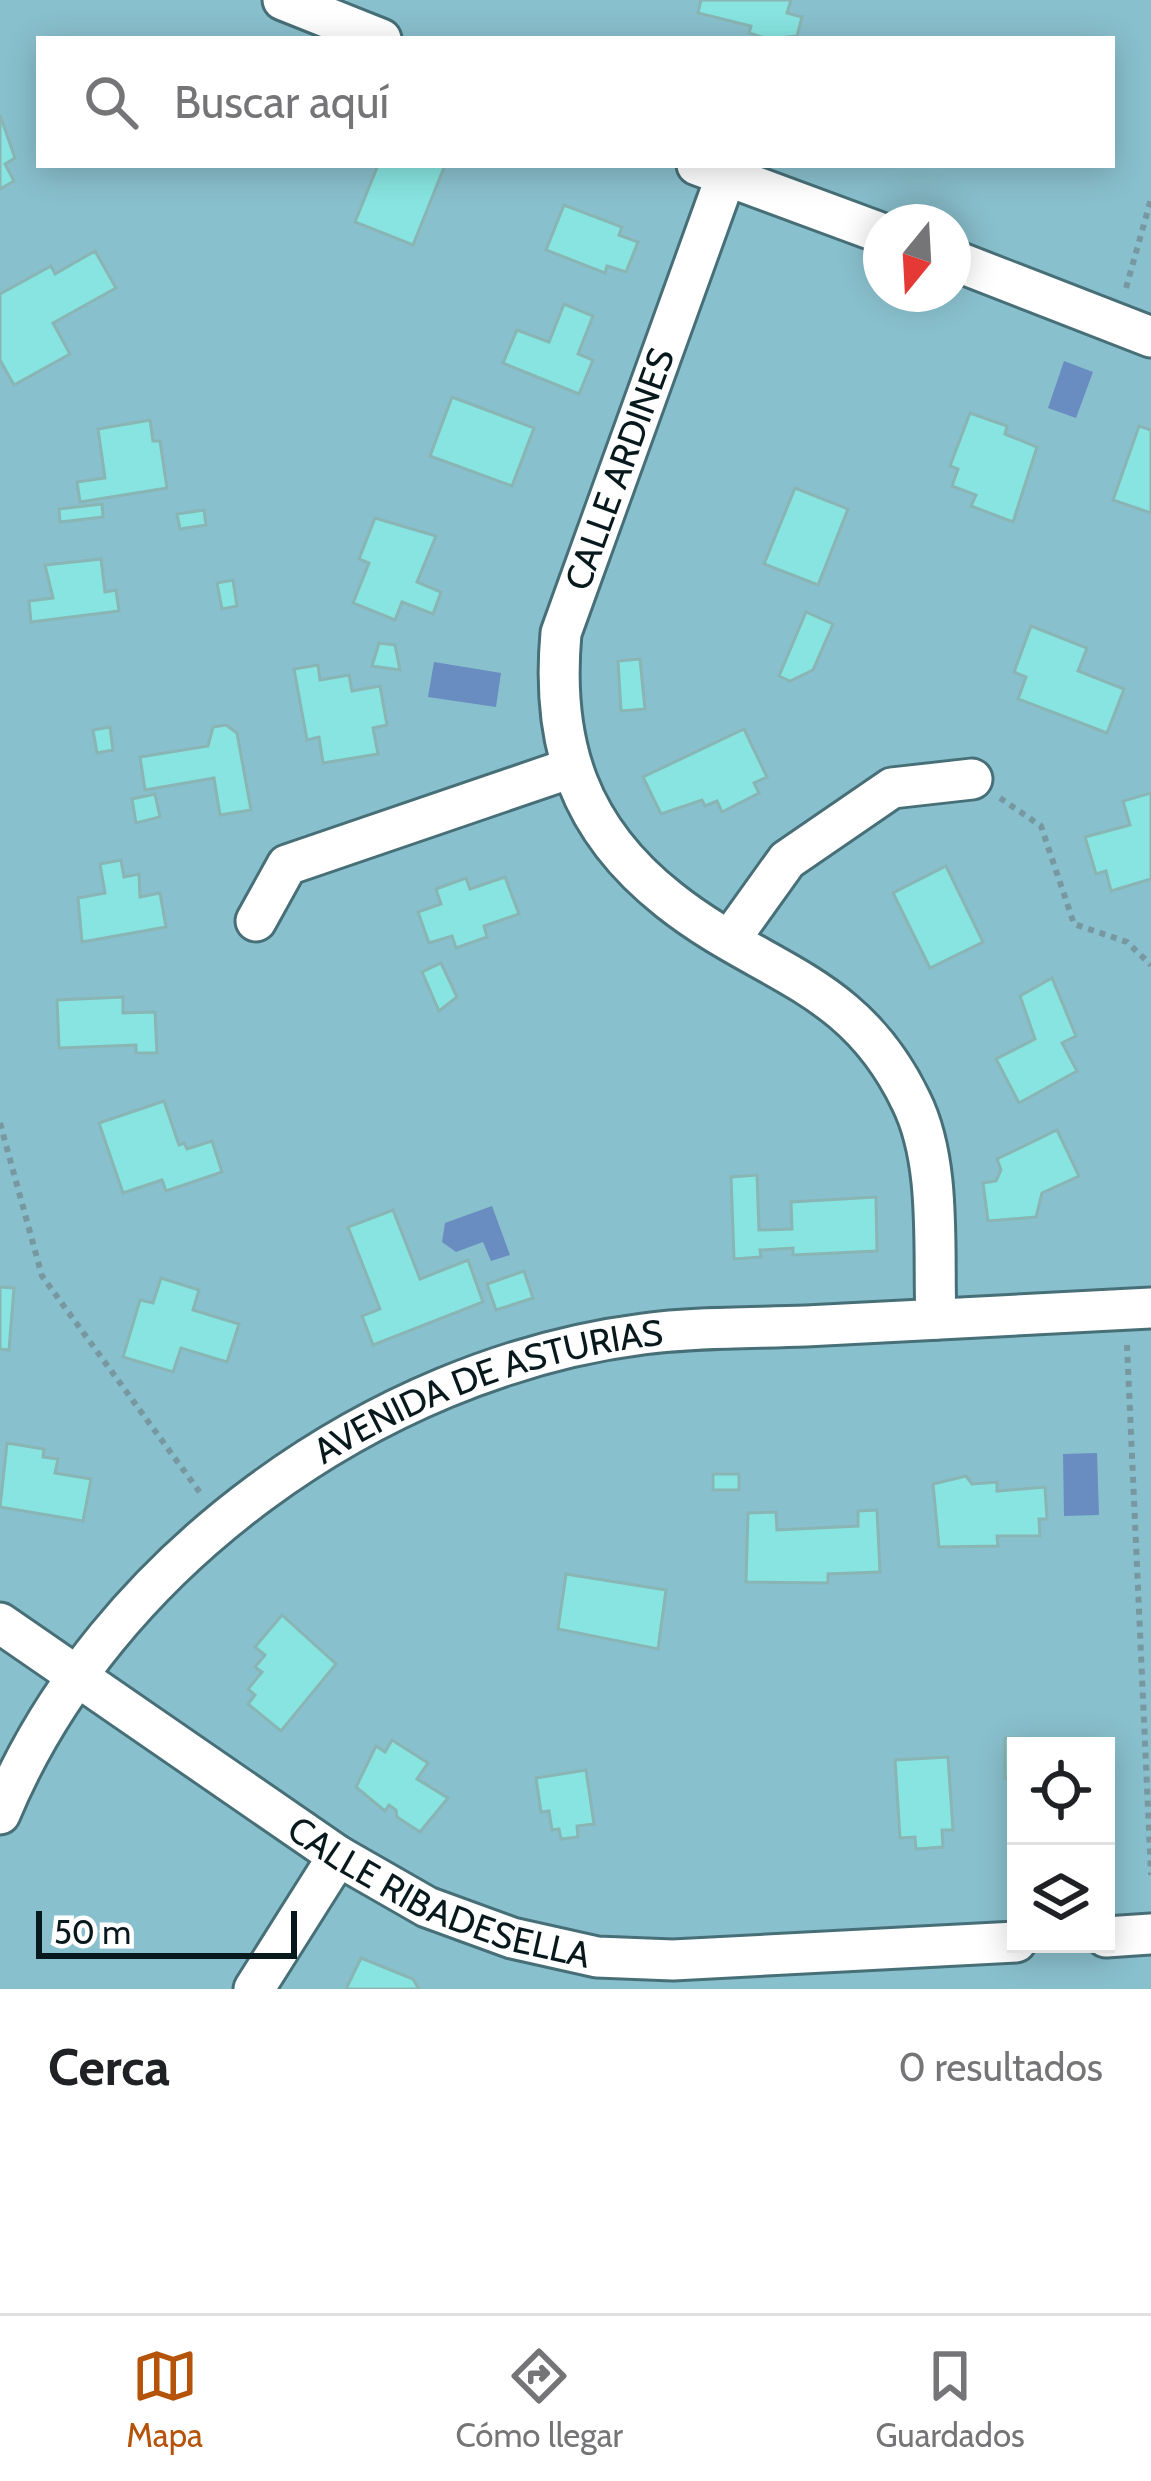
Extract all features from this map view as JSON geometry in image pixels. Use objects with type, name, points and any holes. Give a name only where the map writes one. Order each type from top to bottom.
[{"type":"street","points":[[283,0],[373,36]]},
{"type":"street","points":[[711,171],[863,226]]},
{"type":"street","name":"CALLE ARDINES","points":[[711,171],[561,633],[556,691],[568,769],[623,857],[670,902],[823,991],[876,1041],[914,1104],[928,1164],[937,1319]]},
{"type":"street","points":[[971,267],[1134,328]]},
{"type":"street","points":[[256,921],[287,865],[568,769]]},
{"type":"street","points":[[731,938],[787,860],[892,788],[972,779]]},
{"type":"street","name":"AVENIDA DE ASTURIAS","points":[[0,1814],[36,1742],[138,1601],[220,1521],[338,1438],[501,1367],[641,1334],[1138,1309]]},
{"type":"street","name":"CALLE RIBADESELLA","points":[[0,1623],[338,1856],[427,1907],[512,1938],[597,1957],[673,1960],[1007,1942]]},
{"type":"street","points":[[254,1989],[338,1856]]},
{"type":"street","points":[[1115,1936],[1151,1934]]},
{"type":"path","points":[[1134,328],[1151,199]]},
{"type":"path","points":[[972,779],[1041,826],[1074,925],[1126,942],[1151,965]]},
{"type":"path","points":[[0,1123],[42,1276],[220,1521]]},
{"type":"path","points":[[1138,1309],[1151,1875]]},
{"type":"shaded area","points":[[0,0],[1151,0],[1151,1989],[0,1989]]},
{"type":"shaded area","points":[[1064,361],[1093,372],[1076,418],[1048,408]]},
{"type":"shaded area","points":[[434,662],[501,673],[496,707],[428,697]]},
{"type":"shaded area","points":[[492,1206],[510,1255],[491,1261],[483,1242],[456,1252],[442,1242],[445,1223]]},
{"type":"shaded area","points":[[1097,1453],[1099,1515],[1064,1516],[1063,1454]]},
{"type":"building","points":[[701,0],[791,0],[787,13],[802,17],[797,36],[758,36],[749,33],[751,26],[698,13]]},
{"type":"building","points":[[0,115],[15,158],[5,164],[14,181],[0,189]]},
{"type":"building","points":[[377,168],[444,168],[413,245],[355,222]]},
{"type":"building","points":[[564,205],[622,227],[619,235],[638,242],[626,272],[607,266],[605,273],[546,250]]},
{"type":"building","points":[[95,251],[116,288],[53,323],[70,354],[14,385],[0,360],[0,294],[51,266],[55,274]]},
{"type":"building","points":[[564,304],[593,316],[578,354],[593,360],[579,394],[503,363],[517,330],[549,342]]},
{"type":"building","points":[[452,397],[534,428],[512,486],[430,456]]},
{"type":"building","points":[[970,413],[1007,426],[1005,434],[1037,447],[1013,522],[971,506],[976,495],[952,486],[958,469],[950,466]]},
{"type":"building","points":[[150,420],[153,441],[160,441],[167,488],[80,502],[77,482],[105,478],[98,429]]},
{"type":"building","points":[[1139,426],[1151,430],[1151,513],[1113,500]]},
{"type":"building","points":[[795,488],[848,509],[818,585],[764,564]]},
{"type":"building","points":[[102,504],[103,517],[60,522],[59,509]]},
{"type":"building","points":[[204,510],[206,525],[180,529],[177,514]]},
{"type":"building","points":[[375,518],[436,536],[417,582],[441,592],[433,614],[402,602],[395,620],[353,603],[369,563],[359,559]]},
{"type":"building","points":[[101,559],[105,592],[116,590],[119,611],[31,622],[29,601],[53,598],[45,565]]},
{"type":"building","points":[[233,580],[237,606],[222,609],[217,583]]},
{"type":"building","points":[[806,612],[833,624],[813,670],[790,681],[779,676]]},
{"type":"building","points":[[1031,626],[1087,648],[1078,671],[1124,689],[1107,733],[1018,699],[1026,677],[1014,672]]},
{"type":"building","points":[[379,643],[395,645],[400,670],[372,666]]},
{"type":"building","points":[[640,659],[645,709],[621,711],[618,661]]},
{"type":"building","points":[[318,665],[320,680],[349,675],[352,691],[380,686],[387,725],[373,728],[378,754],[323,763],[319,737],[307,740],[294,669]]},
{"type":"building","points":[[226,725],[237,733],[251,810],[220,815],[214,778],[145,790],[140,757],[208,746],[213,727]]},
{"type":"building","points":[[110,727],[113,750],[97,753],[93,730]]},
{"type":"building","points":[[744,729],[767,777],[754,783],[759,793],[722,812],[717,801],[705,806],[702,800],[661,814],[643,777]]},
{"type":"building","points":[[1151,793],[1151,879],[1111,891],[1106,871],[1096,874],[1085,837],[1130,825],[1123,801]]},
{"type":"building","points":[[155,794],[160,817],[136,823],[132,799]]},
{"type":"building","points":[[121,860],[124,877],[139,874],[140,897],[160,893],[166,927],[82,942],[78,898],[105,893],[100,864]]},
{"type":"building","points":[[946,866],[983,942],[930,968],[893,893]]},
{"type":"building","points":[[505,877],[519,914],[484,926],[487,937],[456,948],[452,936],[429,943],[418,912],[441,904],[436,889],[466,878],[470,889]]},
{"type":"building","points":[[441,963],[457,997],[439,1011],[422,972]]},
{"type":"building","points":[[1052,978],[1076,1036],[1062,1043],[1077,1071],[1019,1103],[996,1059],[1035,1039],[1020,996]]},
{"type":"building","points":[[123,997],[123,1013],[155,1012],[157,1053],[136,1053],[136,1045],[59,1048],[57,1000]]},
{"type":"building","points":[[164,1101],[179,1145],[184,1143],[187,1149],[212,1141],[222,1172],[166,1191],[162,1180],[123,1193],[99,1123]]},
{"type":"building","points":[[1057,1130],[1079,1176],[1042,1193],[1036,1217],[988,1221],[983,1183],[996,1181],[1001,1170],[997,1159]]},
{"type":"building","points":[[757,1175],[759,1230],[792,1229],[791,1202],[876,1197],[877,1251],[793,1255],[793,1248],[760,1250],[761,1257],[734,1259],[731,1177]]},
{"type":"building","points":[[393,1210],[420,1279],[468,1260],[483,1302],[373,1345],[362,1316],[380,1309],[348,1227]]},
{"type":"building","points":[[524,1271],[533,1298],[496,1310],[487,1284]]},
{"type":"building","points":[[161,1278],[199,1290],[193,1310],[239,1324],[227,1362],[181,1348],[173,1372],[123,1357],[140,1300],[153,1303]]},
{"type":"building","points":[[0,1287],[14,1288],[9,1350],[0,1349]]},
{"type":"building","points":[[7,1443],[44,1449],[43,1457],[58,1459],[55,1473],[91,1479],[83,1521],[0,1507]]},
{"type":"building","points":[[713,1474],[739,1474],[739,1490],[713,1490]]},
{"type":"building","points":[[966,1476],[972,1484],[997,1482],[997,1491],[1045,1487],[1047,1519],[1039,1519],[1040,1536],[997,1536],[998,1546],[939,1547],[933,1484]]},
{"type":"building","points":[[877,1510],[880,1572],[828,1574],[828,1583],[746,1582],[748,1513],[776,1512],[777,1530],[858,1526],[858,1511]]},
{"type":"building","points":[[566,1574],[666,1590],[658,1649],[558,1629]]},
{"type":"building","points":[[282,1615],[336,1664],[281,1731],[248,1704],[255,1695],[248,1689],[262,1672],[255,1667],[265,1655],[255,1647]]},
{"type":"building","points":[[392,1740],[428,1763],[417,1779],[448,1798],[420,1832],[397,1817],[389,1805],[385,1811],[356,1787],[376,1746],[385,1752]]},
{"type":"building","points":[[948,1757],[953,1830],[942,1830],[943,1847],[916,1849],[915,1837],[900,1838],[895,1760]]},
{"type":"building","points":[[586,1770],[594,1824],[577,1826],[578,1837],[561,1839],[559,1829],[552,1830],[549,1811],[541,1812],[536,1778]]},
{"type":"building","points":[[361,1958],[413,1979],[419,1989],[346,1989]]}]
